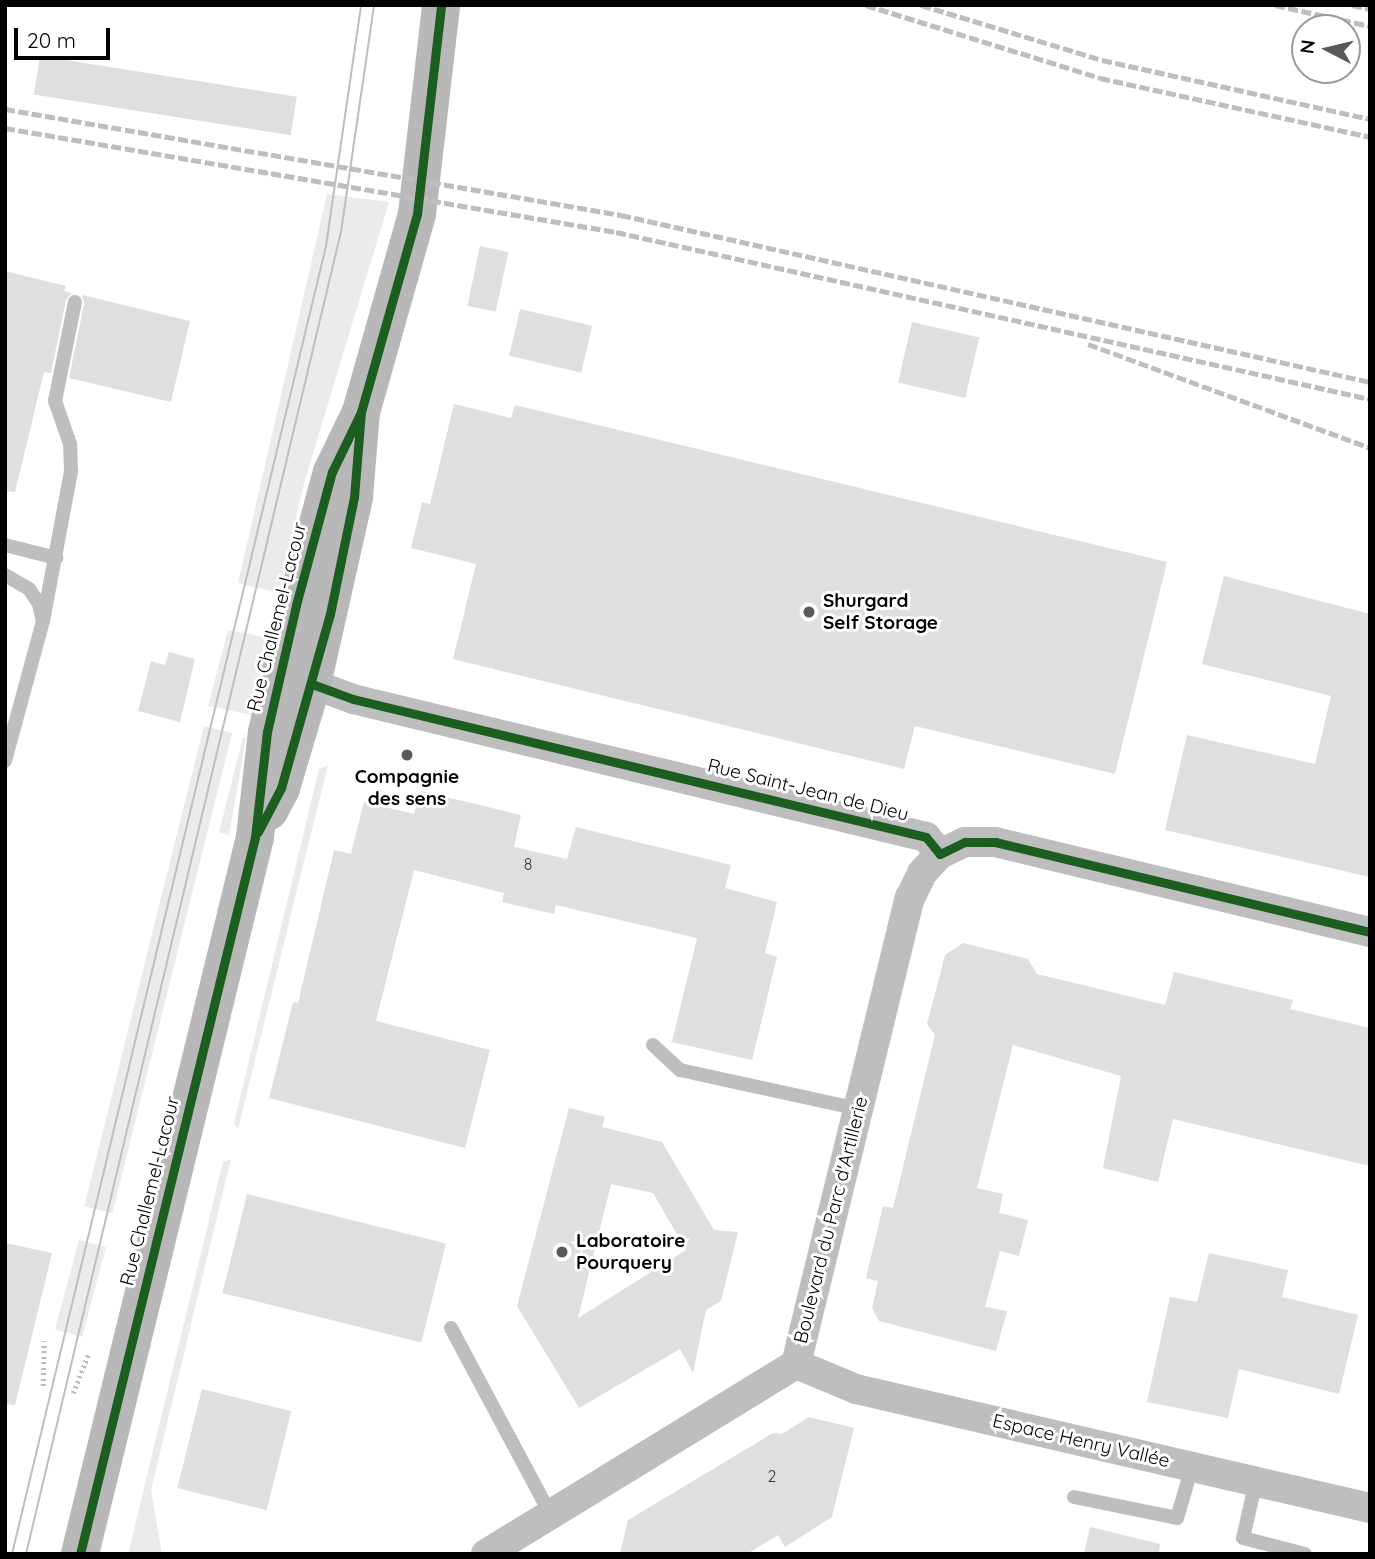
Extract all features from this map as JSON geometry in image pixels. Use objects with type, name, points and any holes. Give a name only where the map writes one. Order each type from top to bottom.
[{"type":"street","name":"Rue Challemel-Lacour","points":[[80,1554],[255,838],[281,788],[332,472],[362,412],[416,214],[441,5]]},
{"type":"street","name":"Rue Saint-Jean de Dieu","points":[[297,678],[353,699],[926,837],[940,854]]},
{"type":"street","points":[[940,854],[965,842],[995,842],[1370,932]]},
{"type":"street","name":"Boulevard du Parc d'Artillerie","points":[[486,1554],[552,1517],[796,1364],[910,898],[922,873],[940,854]]},
{"type":"street","name":"Espace Henry Vallée","points":[[796,1364],[856,1389],[1370,1508]]},
{"type":"lane","points":[[6,754],[43,621],[73,456],[56,410],[55,386],[75,302]]},
{"type":"lane","points":[[5,545],[56,558]]},
{"type":"lane","points":[[5,575],[29,589],[40,604],[43,621]]},
{"type":"lane","points":[[653,1045],[680,1070],[859,1109]]},
{"type":"lane","points":[[451,1328],[552,1517]]},
{"type":"lane","points":[[1073,1497],[1177,1518],[1192,1467]]},
{"type":"lane","points":[[1256,1481],[1243,1538],[1305,1554]]},
{"type":"path","points":[[43,1386],[44,1341]]},
{"type":"path","points":[[73,1393],[89,1353]]},
{"type":"shaded area","points":[[327,194],[389,202],[305,480],[278,593],[238,583]]},
{"type":"shaded area","points":[[228,630],[265,637],[252,715],[208,706]]},
{"type":"shaded area","points":[[204,726],[232,733],[112,1213],[84,1206]]},
{"type":"shaded area","points":[[243,737],[246,738],[229,835],[219,832]]},
{"type":"shaded area","points":[[328,765],[238,1129],[234,1123],[319,769]]},
{"type":"shaded area","points":[[231,1159],[151,1490],[162,1554],[128,1554],[223,1162]]},
{"type":"shaded area","points":[[79,1240],[106,1247],[82,1337],[55,1330]]},
{"type":"building","points":[[40,56],[297,97],[291,135],[34,95]]},
{"type":"building","points":[[480,246],[508,252],[496,312],[467,306]]},
{"type":"building","points":[[5,271],[66,286],[64,291],[72,293],[66,300],[51,373],[44,372],[15,492],[5,491]]},
{"type":"building","points":[[82,295],[190,321],[171,402],[69,378],[84,304]]},
{"type":"building","points":[[520,309],[592,326],[581,372],[509,356]]},
{"type":"building","points":[[912,322],[979,338],[965,398],[898,382]]},
{"type":"building","name":"Shurgard Self Storage","points":[[454,404],[511,418],[515,405],[1167,562],[1115,774],[915,726],[904,769],[453,659],[476,564],[411,548],[422,502],[430,504]]},
{"type":"building","points":[[1224,576],[1370,614],[1370,877],[1165,830],[1187,735],[1315,764],[1331,696],[1202,664]]},
{"type":"building","points":[[169,652],[195,659],[180,722],[138,711],[151,661],[165,665]]},
{"type":"building","points":[[421,791],[521,815],[514,847],[567,859],[576,827],[731,865],[725,888],[777,902],[765,953],[777,957],[752,1060],[672,1042],[697,938],[556,905],[554,914],[502,902],[504,893],[414,870],[376,1021],[490,1050],[465,1148],[269,1098],[293,1002],[298,1003],[334,850],[351,854],[364,802],[414,814]]},
{"type":"building","points":[[963,943],[1028,959],[1037,974],[1165,1005],[1174,972],[1293,1000],[1290,1009],[1370,1028],[1370,1166],[1173,1119],[1158,1182],[1103,1168],[1121,1076],[1013,1045],[977,1188],[1003,1194],[999,1213],[1028,1220],[1019,1256],[1000,1251],[985,1307],[1007,1311],[996,1351],[879,1321],[872,1308],[878,1281],[866,1278],[883,1206],[893,1208],[935,1035],[927,1024],[945,955]]},
{"type":"building","name":"Laboratoire Pourquery","points":[[569,1108],[605,1117],[602,1127],[662,1142],[714,1230],[738,1232],[721,1301],[706,1310],[693,1373],[680,1349],[579,1408],[517,1306]],"holes":[[[611,1184],[653,1193],[686,1250],[578,1318]]]},
{"type":"building","points":[[247,1194],[446,1244],[421,1343],[222,1293]]},
{"type":"building","points":[[5,1243],[52,1253],[15,1405],[5,1404]]},
{"type":"building","points":[[1209,1253],[1288,1270],[1282,1297],[1358,1315],[1339,1394],[1239,1369],[1228,1418],[1147,1402],[1170,1297],[1197,1302]]},
{"type":"building","points":[[202,1389],[291,1411],[267,1510],[177,1488]]},
{"type":"building","points":[[809,1417],[854,1428],[832,1517],[785,1547],[778,1535],[747,1554],[620,1554],[628,1520],[773,1433],[782,1434]]},
{"type":"building","points":[[1090,1527],[1160,1544],[1159,1554],[1084,1554]]},
{"type":"tram line","points":[[12,1554],[326,246],[361,5]]},
{"type":"tram line","points":[[26,1554],[341,232],[374,5]]},
{"type":"railway","points":[[866,5],[1100,78],[1370,137]]},
{"type":"railway","points":[[921,5],[1102,60],[1370,119]]},
{"type":"railway","points":[[1275,5],[1370,26]]},
{"type":"railway","points":[[1352,5],[1370,9]]},
{"type":"railway","points":[[5,109],[621,215],[1370,382]]},
{"type":"railway","points":[[5,128],[616,232],[1370,399]]},
{"type":"railway","points":[[1088,344],[1370,448]]},
{"type":"cycle path","points":[[258,832],[281,788],[330,614],[354,497],[361,412],[417,214],[441,5]]},
{"type":"cycle path","points":[[80,1554],[255,837],[267,732],[296,605],[332,472],[361,412]]},
{"type":"cycle path","points":[[312,684],[353,699],[926,837],[940,854],[965,842],[995,842],[1370,932]]},
{"type":"place","name":"Shurgard Self Storage","points":[[809,612]]},
{"type":"place","name":"Compagnie des sens","points":[[407,755]]},
{"type":"place","name":"Laboratoire Pourquery","points":[[562,1252]]}]
